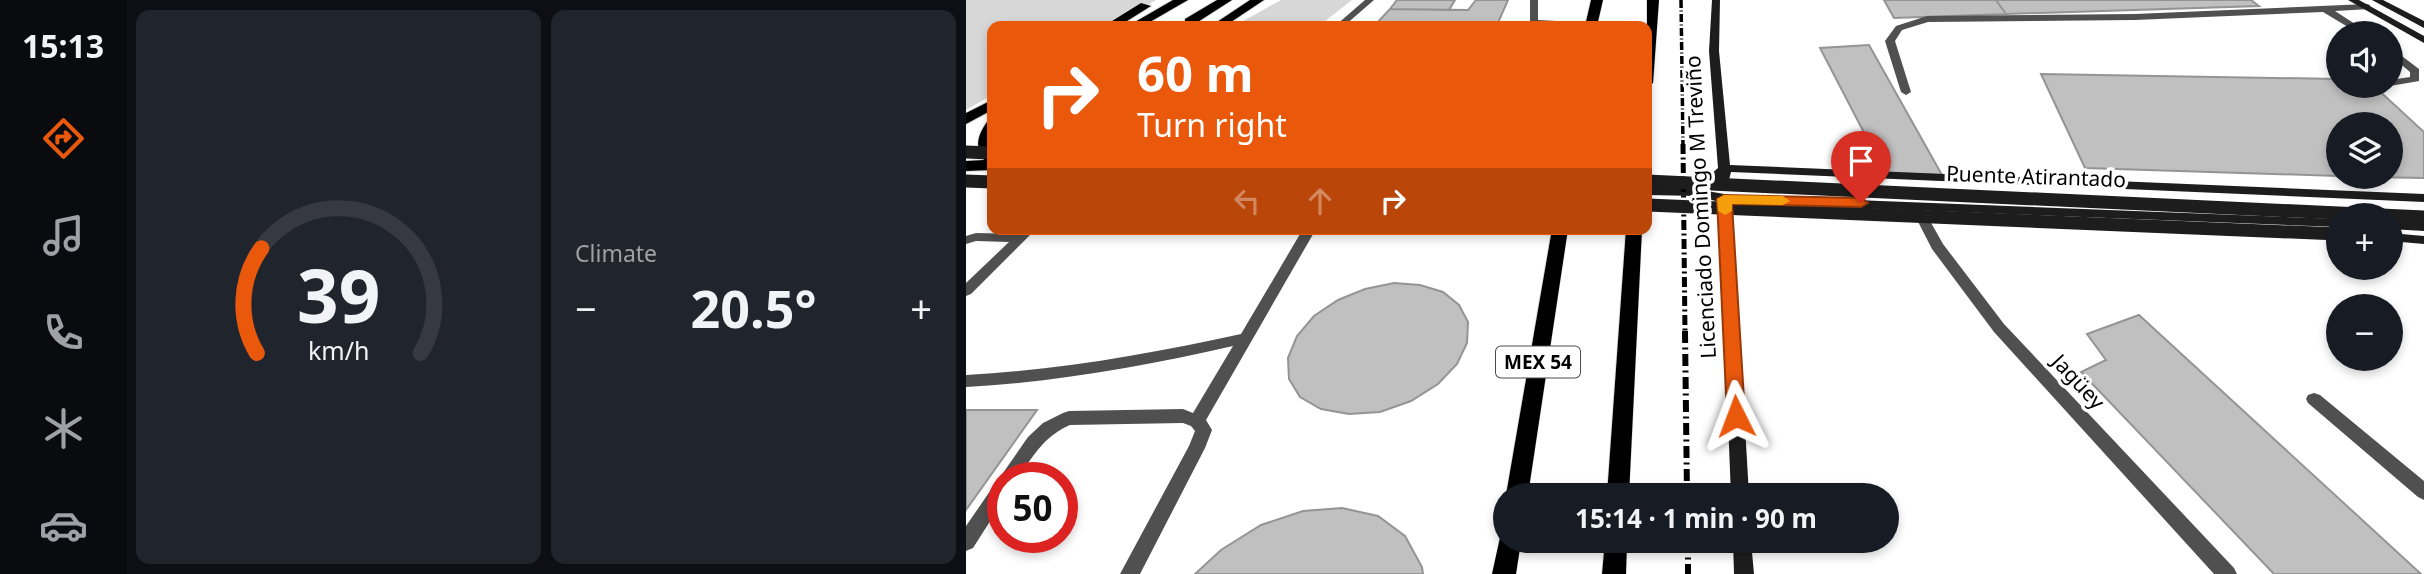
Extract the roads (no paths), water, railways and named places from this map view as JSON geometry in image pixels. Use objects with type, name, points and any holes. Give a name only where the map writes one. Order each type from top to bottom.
[{"type":"highway","points":[[1119,21],[1155,0]]},
{"type":"highway","points":[[1143,21],[1182,0]]},
{"type":"highway","points":[[1162,21],[1196,0]]},
{"type":"highway","points":[[1191,21],[1226,0]]},
{"type":"highway","points":[[1225,21],[1258,0]]},
{"type":"highway","points":[[966,119],[987,107]]},
{"type":"highway","points":[[966,166],[987,168]]},
{"type":"highway","points":[[966,183],[987,171]]},
{"type":"main road","points":[[1593,21],[1597,0]]},
{"type":"main road","points":[[1651,21],[1653,0]]},
{"type":"main road","name":"Licenciado Domingo M Treviño","points":[[1716,0],[1714,51],[1726,168],[1724,199],[1739,483]]},
{"type":"main road","points":[[2352,0],[2424,40]]},
{"type":"main road","points":[[2376,0],[2424,25]]},
{"type":"main road","points":[[966,152],[987,153]]},
{"type":"main road","points":[[1698,192],[1726,168],[2424,198]]},
{"type":"main road","name":"Puente Atirantado","points":[[1652,181],[2325,210],[2424,217]]},
{"type":"main road","points":[[966,183],[987,182]]},
{"type":"main road","points":[[1652,191],[1698,192],[1724,199],[1915,204],[2326,222]]},
{"type":"main road","name":"Puente Atirantado","points":[[1652,205],[2326,233]]},
{"type":"main road","points":[[2403,226],[2424,228]]},
{"type":"main road","name":"MEX 54","points":[[1519,483],[1559,235]]},
{"type":"main road","points":[[1619,483],[1634,235]]},
{"type":"main road","points":[[2403,238],[2424,240]]},
{"type":"main road","points":[[1504,574],[1507,553]]},
{"type":"main road","points":[[1614,574],[1615,553]]},
{"type":"main road","points":[[1743,553],[1744,574]]},
{"type":"street","points":[[1345,21],[1370,0]]},
{"type":"street","points":[[1533,21],[1534,0]]},
{"type":"street","points":[[1906,92],[1890,41],[1899,28],[1927,19],[2135,17],[2367,7]]},
{"type":"street","points":[[2325,9],[2344,21]]},
{"type":"street","points":[[2403,61],[2415,71],[2415,79],[2403,81]]},
{"type":"street","name":"Jagüey","points":[[1915,204],[1937,246],[1999,328],[2227,574]]},
{"type":"street","points":[[966,240],[1009,235]]},
{"type":"street","points":[[966,291],[1025,235]]},
{"type":"street","points":[[1198,421],[1306,235]]},
{"type":"street","points":[[966,381],[1009,379],[1128,364],[1246,338]]},
{"type":"street","points":[[2314,399],[2424,492]]},
{"type":"street","points":[[1020,462],[1040,434],[1055,422],[1069,418],[1184,416],[1198,421],[1204,430],[1197,447],[1130,574]]},
{"type":"street","points":[[966,542],[987,510]]},
{"type":"railway","points":[[1681,0],[1683,146]]},
{"type":"railway","points":[[1683,144],[1685,333]]},
{"type":"railway","points":[[1685,331],[1687,483]]},
{"type":"railway","points":[[1688,553],[1688,574]]}]
